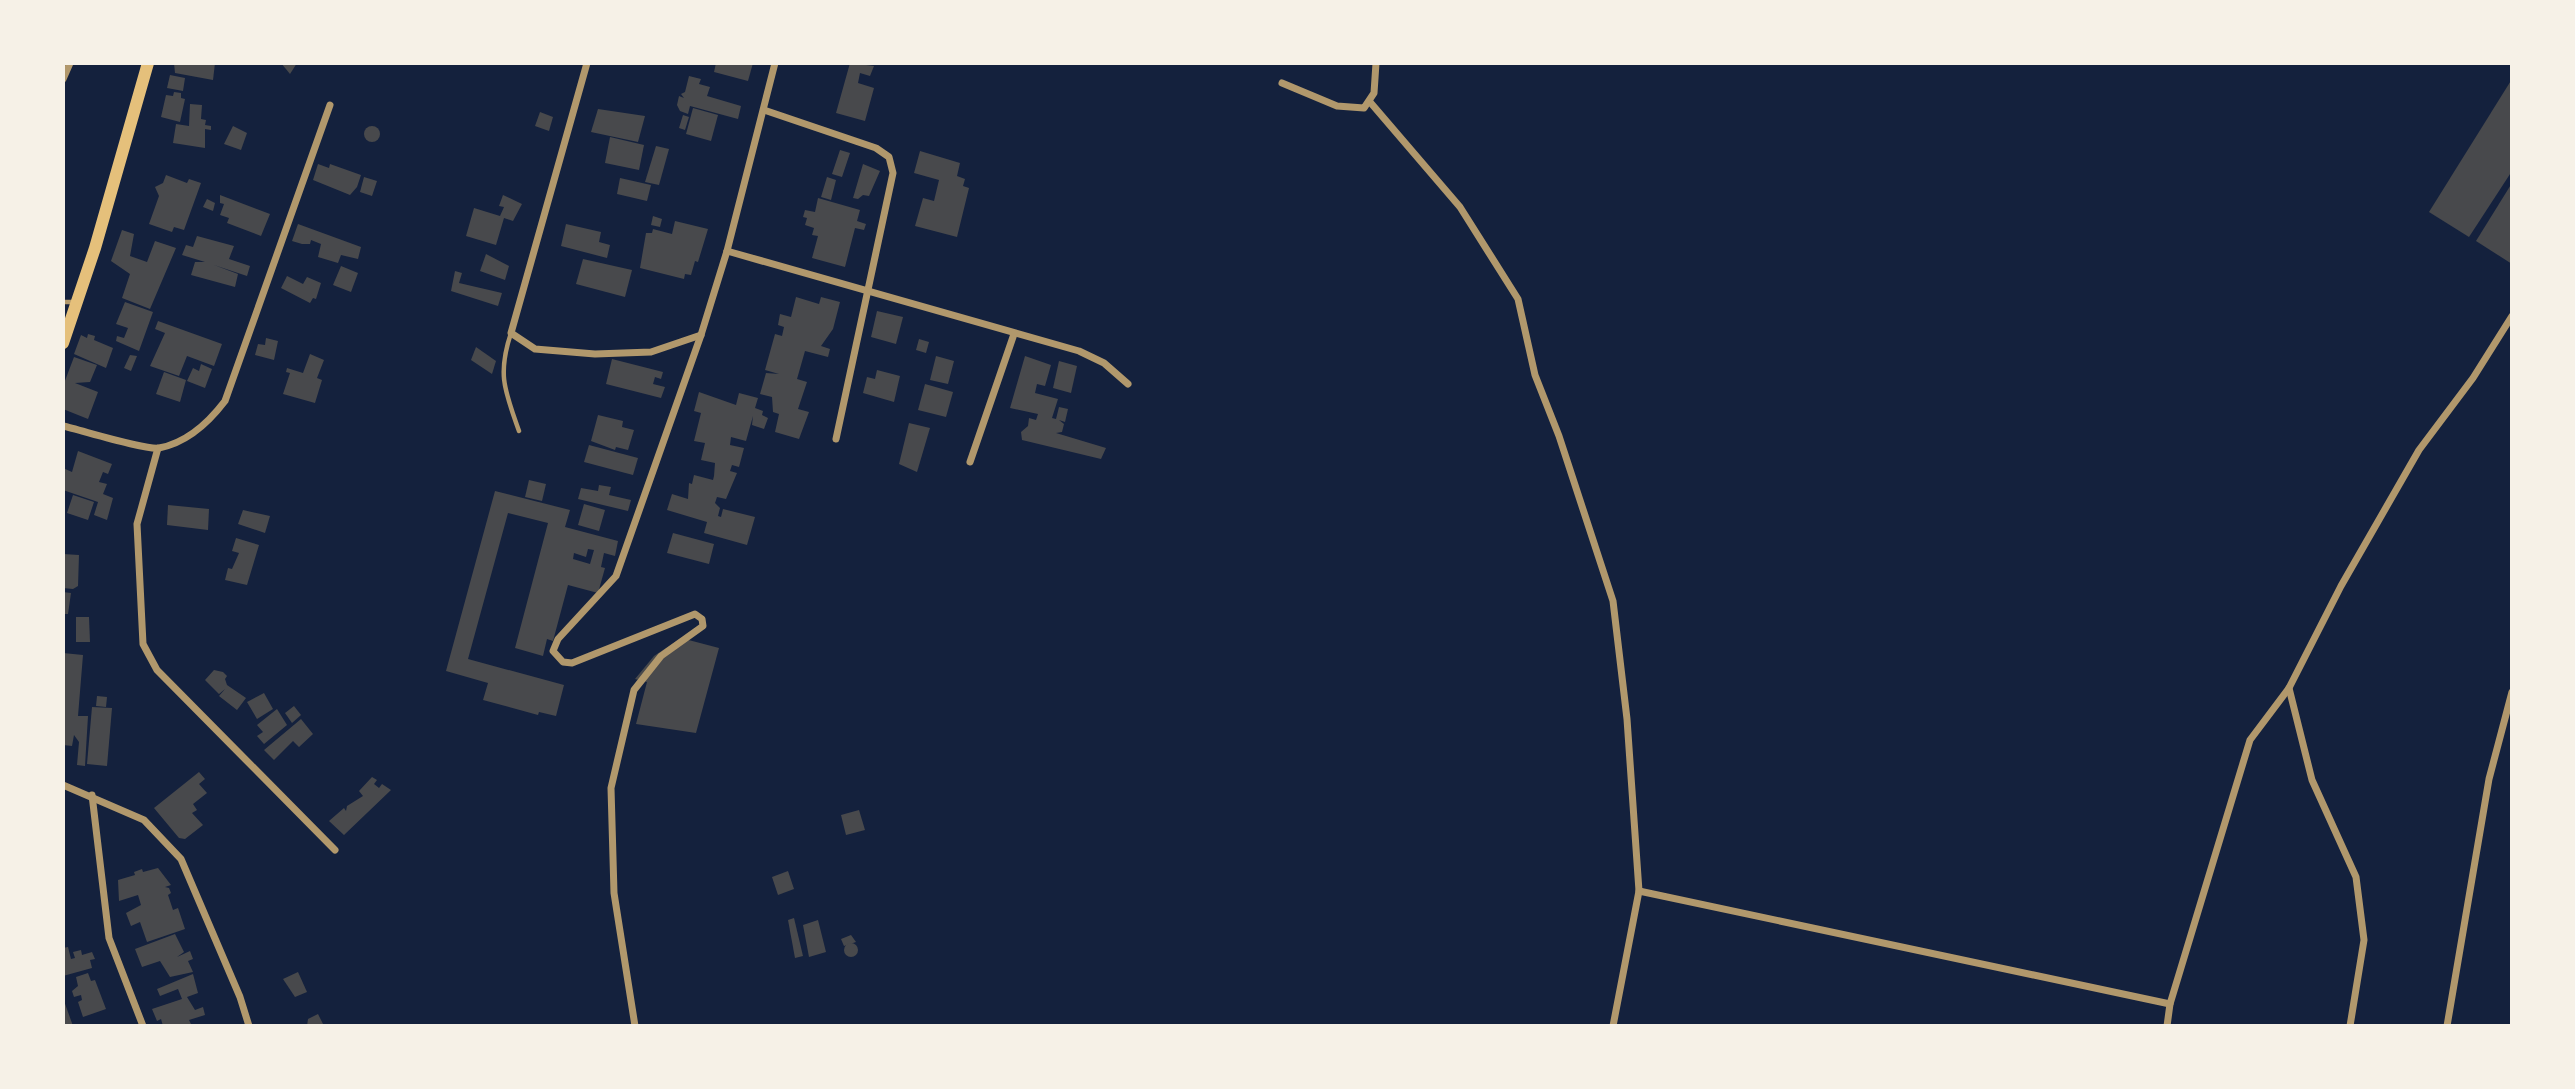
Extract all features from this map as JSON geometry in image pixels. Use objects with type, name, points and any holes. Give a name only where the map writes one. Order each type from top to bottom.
[{"type":"main road","points":[[63,343],[148,63]]},
{"type":"street","points":[[63,79],[70,63]]},
{"type":"street","points":[[587,63],[511,333],[536,349],[595,354],[650,352],[701,335]]},
{"type":"street","points":[[635,1026],[614,893],[611,788],[634,690],[661,656],[702,626],[702,618],[695,614],[572,663],[563,662],[553,651],[558,639],[617,576],[701,335],[727,251],[775,63]]},
{"type":"street","points":[[1282,83],[1337,106],[1364,108],[1374,93],[1376,63]]},
{"type":"street","points":[[1370,102],[1460,206],[1518,299],[1535,375],[1559,436],[1613,601],[1627,719],[1639,891],[1613,1026]]},
{"type":"street","points":[[63,426],[158,448],[194,433],[209,421],[225,401],[330,106]]},
{"type":"street","points":[[764,110],[876,148],[889,157],[893,173],[836,439]]},
{"type":"street","points":[[727,251],[1079,351],[1104,363],[1128,384]]},
{"type":"street","points":[[2167,1026],[2170,1004],[2250,740],[2289,688],[2341,586],[2419,450],[2473,378],[2512,316]]},
{"type":"street","points":[[970,462],[1014,334]]},
{"type":"street","points":[[158,448],[137,524],[143,644],[157,670],[335,850]]},
{"type":"street","points":[[2289,688],[2312,780],[2356,877],[2364,940],[2350,1026]]},
{"type":"street","points":[[2447,1026],[2489,779],[2512,692]]},
{"type":"street","points":[[63,785],[92,795],[144,820],[181,859],[240,997],[249,1026]]},
{"type":"street","points":[[92,795],[109,938],[143,1026]]},
{"type":"street","points":[[1639,891],[2170,1004]]},
{"type":"lane","points":[[63,302],[77,302]]},
{"type":"lane","points":[[511,333],[502,360],[505,390],[519,431]]},
{"type":"building","points":[[174,63],[215,63],[213,80],[175,73]]},
{"type":"building","points":[[281,63],[297,63],[290,74]]},
{"type":"building","points":[[716,63],[753,63],[748,81],[714,72]]},
{"type":"building","points":[[850,63],[874,66],[870,76],[860,73],[858,83],[874,88],[865,121],[836,113]]},
{"type":"building","points":[[170,75],[185,78],[183,91],[167,88]]},
{"type":"building","points":[[689,76],[701,79],[699,84],[710,87],[707,96],[741,106],[738,119],[690,106],[688,114],[680,111],[677,105],[679,96],[684,98],[681,94],[685,92]]},
{"type":"building","points":[[2512,79],[2512,171],[2469,237],[2429,212]]},
{"type":"building","points":[[174,92],[181,93],[181,98],[185,99],[180,122],[161,117],[166,95],[173,96]]},
{"type":"building","points":[[190,104],[202,105],[201,119],[206,120],[205,125],[211,126],[211,130],[205,129],[205,148],[173,143],[176,124],[189,126]]},
{"type":"building","points":[[693,108],[718,115],[711,141],[686,134]]},
{"type":"building","points":[[598,109],[645,116],[638,142],[591,132]]},
{"type":"building","points":[[540,112],[553,117],[549,131],[535,126]]},
{"type":"building","points":[[683,115],[689,117],[685,130],[679,128]]},
{"type":"building","points":[[233,126],[247,133],[241,150],[224,144]]},
{"type":"building","points":[[372,126],[380,134],[372,142],[364,134]]},
{"type":"building","points":[[610,137],[644,145],[639,170],[605,163]]},
{"type":"building","points":[[656,146],[669,149],[659,185],[645,182]]},
{"type":"building","points":[[840,150],[850,153],[842,177],[832,174]]},
{"type":"building","points":[[920,151],[960,163],[957,176],[965,179],[963,186],[969,188],[957,237],[915,226],[923,198],[934,201],[939,180],[914,173]]},
{"type":"building","points":[[318,164],[329,168],[330,164],[361,175],[357,187],[350,195],[313,180]]},
{"type":"building","points":[[863,164],[880,171],[869,196],[853,198]]},
{"type":"building","points":[[166,175],[187,183],[189,179],[201,183],[184,230],[174,227],[172,232],[149,224],[159,196],[155,187],[163,183]]},
{"type":"building","points":[[364,177],[377,181],[372,196],[360,192]]},
{"type":"building","points":[[827,177],[836,180],[831,200],[821,197]]},
{"type":"building","points":[[620,178],[651,185],[647,201],[617,194]]},
{"type":"building","points":[[2512,183],[2512,264],[2476,241]]},
{"type":"building","points":[[220,195],[270,214],[261,236],[227,223],[229,218],[220,215],[224,204],[220,203]]},
{"type":"building","points":[[503,195],[522,204],[513,221],[504,218],[496,245],[466,236],[474,208],[500,216],[504,207],[499,206]]},
{"type":"building","points":[[818,198],[860,210],[857,221],[866,224],[864,230],[855,228],[845,267],[812,258],[818,236],[812,235],[814,228],[805,225],[807,218],[803,217],[805,210],[815,212]]},
{"type":"building","points":[[207,199],[215,203],[213,211],[203,207]]},
{"type":"building","points":[[653,216],[662,219],[660,227],[651,225]]},
{"type":"building","points":[[675,221],[708,229],[698,262],[695,261],[691,275],[685,274],[684,279],[640,268],[646,233],[652,233],[653,229],[672,234]]},
{"type":"building","points":[[298,224],[361,247],[358,259],[341,255],[338,263],[318,257],[321,244],[311,240],[310,244],[292,241]]},
{"type":"building","points":[[566,224],[601,232],[599,242],[610,245],[607,258],[561,246]]},
{"type":"building","points":[[122,230],[134,234],[130,256],[147,262],[155,241],[176,248],[150,309],[122,298],[130,274],[111,261]]},
{"type":"building","points":[[197,236],[234,246],[229,259],[250,266],[247,276],[214,265],[238,274],[235,287],[191,275],[195,262],[205,262],[182,255],[186,245],[193,247]]},
{"type":"building","points":[[486,254],[509,266],[505,280],[480,271]]},
{"type":"building","points":[[583,259],[632,270],[625,297],[576,284]]},
{"type":"building","points":[[341,266],[358,273],[351,292],[333,285]]},
{"type":"building","points":[[455,271],[462,273],[459,283],[502,293],[498,306],[451,291]]},
{"type":"building","points":[[287,276],[303,284],[307,277],[321,283],[316,299],[313,298],[310,303],[281,288]]},
{"type":"building","points":[[796,297],[819,304],[821,297],[840,302],[833,329],[821,346],[830,349],[828,357],[805,351],[797,379],[807,382],[798,409],[809,412],[799,439],[775,432],[779,414],[773,412],[772,397],[760,394],[766,373],[779,374],[765,370],[775,334],[782,336],[784,327],[778,325],[780,314],[791,317]]},
{"type":"building","points":[[125,302],[153,312],[139,351],[116,341],[117,336],[124,338],[128,328],[116,324]]},
{"type":"building","points":[[877,311],[903,317],[896,344],[871,337]]},
{"type":"building","points":[[158,321],[222,344],[214,366],[187,356],[179,376],[150,366],[165,333],[155,329]]},
{"type":"building","points":[[88,334],[95,336],[94,340],[113,348],[106,368],[74,354],[81,335],[87,338]]},
{"type":"building","points":[[266,338],[278,341],[274,360],[255,355],[258,344],[265,345]]},
{"type":"building","points":[[919,339],[929,342],[926,353],[916,350]]},
{"type":"building","points":[[476,347],[496,361],[492,374],[471,360]]},
{"type":"building","points":[[310,354],[324,360],[317,378],[322,380],[315,403],[283,394],[290,373],[286,372],[287,368],[303,373]]},
{"type":"building","points":[[130,355],[137,356],[131,371],[124,368]]},
{"type":"building","points":[[936,356],[954,361],[948,384],[930,380]]},
{"type":"building","points":[[1025,356],[1051,365],[1045,386],[1037,384],[1035,393],[1058,399],[1052,418],[1056,419],[1059,407],[1068,409],[1065,422],[1059,420],[1064,424],[1062,432],[1056,433],[1106,448],[1101,459],[1022,440],[1021,432],[1028,426],[1029,418],[1036,420],[1038,414],[1010,408]]},
{"type":"building","points":[[74,357],[97,365],[90,382],[75,383],[98,392],[88,419],[63,409],[63,386]]},
{"type":"building","points":[[612,359],[663,372],[661,379],[655,377],[653,384],[665,387],[661,398],[606,384]]},
{"type":"building","points":[[1059,361],[1077,366],[1071,393],[1053,388]]},
{"type":"building","points":[[201,364],[212,369],[205,388],[187,381],[193,368],[199,371]]},
{"type":"building","points":[[877,370],[900,376],[894,402],[863,393],[867,377],[875,379]]},
{"type":"building","points":[[164,372],[186,380],[180,402],[156,394]]},
{"type":"building","points":[[925,384],[953,392],[946,417],[918,410]]},
{"type":"building","points":[[699,392],[736,405],[739,393],[758,398],[755,408],[763,411],[762,415],[768,418],[764,429],[752,425],[753,416],[746,441],[731,437],[730,445],[744,448],[739,467],[732,465],[730,471],[737,473],[726,499],[717,497],[715,503],[720,508],[718,516],[721,517],[723,509],[755,517],[747,545],[704,533],[707,522],[667,510],[672,494],[688,499],[689,483],[692,484],[694,475],[713,480],[715,463],[701,460],[705,443],[694,441],[701,413],[694,411]]},
{"type":"building","points":[[598,415],[623,421],[622,427],[634,430],[628,450],[616,447],[615,450],[591,441]]},
{"type":"building","points":[[909,423],[930,428],[917,472],[899,464]]},
{"type":"building","points":[[589,445],[638,458],[633,475],[584,462]]},
{"type":"building","points":[[78,451],[112,464],[108,474],[103,472],[99,482],[107,484],[103,494],[113,498],[107,520],[94,515],[98,502],[63,490],[63,468],[72,472]]},
{"type":"building","points":[[529,480],[546,484],[542,501],[525,497]]},
{"type":"building","points":[[599,485],[611,487],[609,495],[631,500],[628,511],[578,499],[581,488],[598,491]]},
{"type":"building","points":[[495,491],[570,510],[565,527],[618,541],[615,556],[604,553],[601,567],[605,568],[598,593],[568,585],[553,641],[547,639],[543,656],[515,648],[548,523],[508,513],[468,659],[564,685],[556,716],[539,712],[538,715],[483,700],[488,683],[446,671]],"holes":[[[588,549],[594,550],[590,564],[573,559],[574,553],[586,557]]]},
{"type":"building","points":[[73,495],[94,502],[88,520],[67,513]]},
{"type":"building","points":[[584,504],[605,510],[599,531],[578,525]]},
{"type":"building","points":[[168,505],[209,509],[208,530],[167,525]]},
{"type":"building","points":[[243,510],[270,516],[265,533],[238,524]]},
{"type":"building","points":[[673,533],[714,544],[709,564],[667,553]]},
{"type":"building","points":[[236,538],[259,545],[247,585],[225,580],[228,568],[232,569],[239,553],[232,551]]},
{"type":"building","points":[[63,554],[79,555],[78,586],[73,589],[63,588]]},
{"type":"building","points":[[63,592],[71,593],[68,614],[63,614]]},
{"type":"building","points":[[76,617],[89,617],[90,642],[76,642]]},
{"type":"building","points":[[681,638],[719,648],[696,733],[636,724],[647,682],[635,679],[654,656]]},
{"type":"building","points":[[63,653],[83,655],[78,716],[88,716],[85,766],[77,765],[79,742],[74,735],[72,746],[63,745]]},
{"type":"building","points":[[214,670],[223,672],[227,676],[227,685],[246,698],[237,710],[219,696],[225,689],[219,694],[205,680]]},
{"type":"building","points":[[264,693],[273,709],[257,719],[247,702]]},
{"type":"building","points":[[97,696],[107,697],[106,707],[96,706]]},
{"type":"building","points":[[294,706],[301,715],[292,723],[285,713]]},
{"type":"building","points":[[92,707],[112,708],[107,766],[87,764]]},
{"type":"building","points":[[277,709],[287,725],[264,744],[257,736],[263,732],[257,725]]},
{"type":"building","points":[[301,719],[313,734],[299,747],[293,741],[274,760],[264,750]]},
{"type":"building","points":[[199,772],[205,779],[199,784],[207,793],[193,804],[197,810],[192,813],[203,825],[185,839],[179,838],[154,808]]},
{"type":"building","points":[[372,777],[377,780],[374,784],[379,788],[382,784],[391,790],[344,835],[329,821],[363,796],[359,791]]},
{"type":"building","points":[[859,810],[865,830],[846,835],[841,815]]},
{"type":"building","points":[[158,868],[171,885],[165,887],[169,888],[171,893],[168,895],[173,910],[178,908],[185,929],[147,942],[140,922],[131,926],[126,913],[141,905],[138,895],[119,901],[118,880],[135,875],[134,872],[142,869],[143,872]]},
{"type":"building","points":[[788,871],[794,889],[778,895],[772,877]]},
{"type":"building","points":[[794,918],[803,956],[795,958],[788,920]]},
{"type":"building","points":[[818,920],[826,952],[809,957],[803,925]]},
{"type":"building","points":[[175,934],[184,952],[177,957],[190,951],[193,959],[188,961],[193,972],[170,977],[160,961],[142,967],[135,949]]},
{"type":"building","points":[[851,935],[856,942],[844,946],[841,939]]},
{"type":"building","points":[[848,943],[854,943],[858,950],[854,957],[848,957],[844,953],[844,947]]},
{"type":"building","points":[[68,947],[71,959],[75,958],[73,952],[81,950],[82,955],[92,952],[95,959],[90,960],[92,968],[63,976],[63,948]]},
{"type":"building","points":[[298,972],[307,992],[295,997],[283,979]]},
{"type":"building","points":[[88,973],[91,981],[95,980],[106,1009],[83,1017],[78,1002],[82,1000],[81,995],[74,997],[72,991],[78,986],[76,977]]},
{"type":"building","points":[[193,974],[198,993],[187,997],[195,1010],[203,1007],[205,1015],[189,1020],[192,1026],[163,1026],[161,1019],[157,1021],[152,1009],[182,999],[178,989],[160,996],[157,989]]},
{"type":"building","points":[[63,998],[73,1026],[63,1026]]},
{"type":"building","points":[[318,1014],[324,1026],[307,1026],[308,1019]]}]
